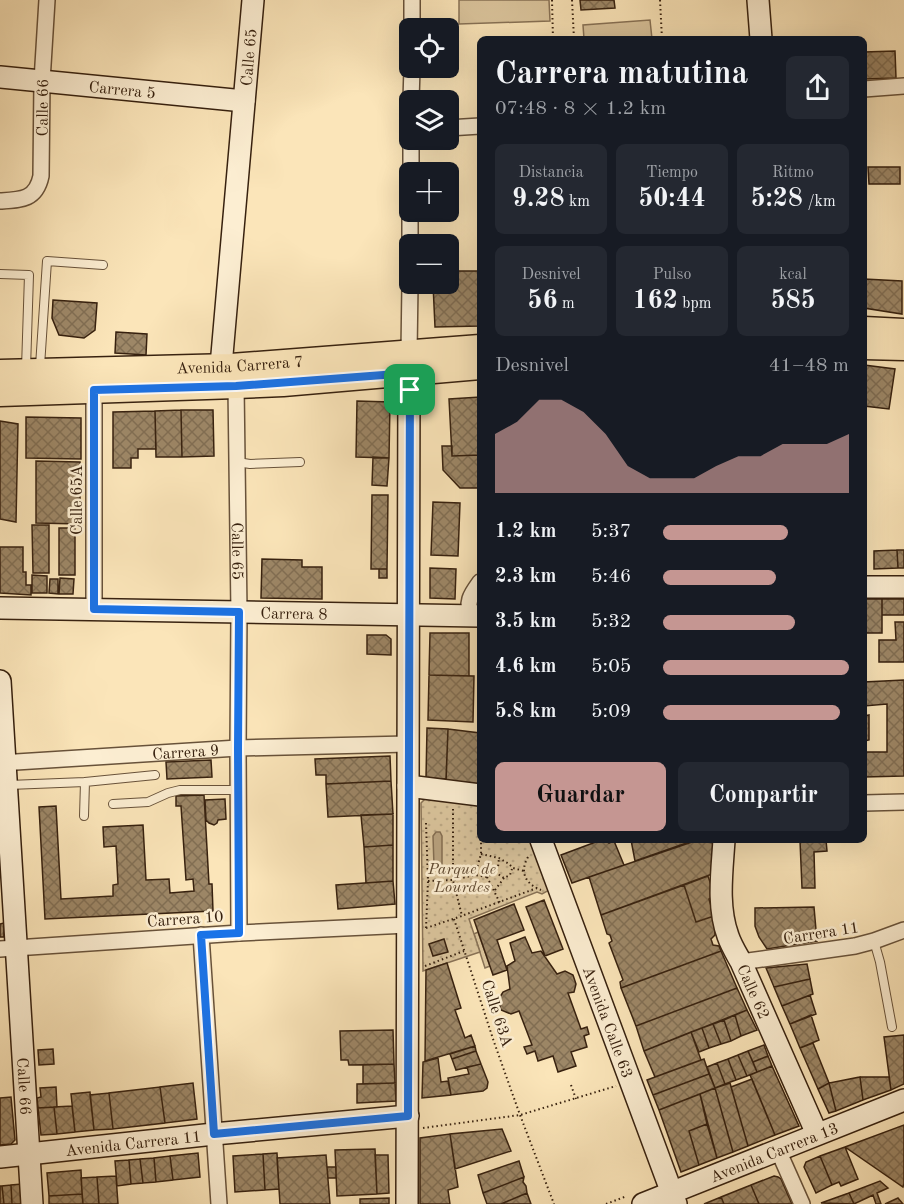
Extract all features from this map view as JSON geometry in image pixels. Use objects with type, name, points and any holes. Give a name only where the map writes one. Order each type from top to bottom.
[{"type":"main road","points":[[867,329],[904,331]]},
{"type":"main road","points":[[867,347],[904,348]]},
{"type":"main road","name":"Avenida Carrera 7","points":[[0,394],[236,386],[409,363],[477,348]]},
{"type":"main road","name":"Avenida Carrera 7","points":[[0,372],[409,363],[477,367]]},
{"type":"street","name":"Calle 66","points":[[7,201],[31,196],[39,185],[41,176],[42,81],[47,0]]},
{"type":"street","name":"Calle 65","points":[[220,366],[253,0]]},
{"type":"street","points":[[412,0],[412,18]]},
{"type":"street","points":[[758,0],[761,36]]},
{"type":"street","name":"Carrera 5","points":[[0,77],[244,101]]},
{"type":"street","points":[[867,89],[904,86]]},
{"type":"street","points":[[459,127],[477,126]]},
{"type":"street","points":[[407,1204],[410,294]]},
{"type":"street","name":"Calle 65","points":[[236,386],[239,933]]},
{"type":"street","name":"Calle 65A","points":[[94,390],[94,609]]},
{"type":"street","points":[[477,586],[468,605],[470,611],[477,616]]},
{"type":"street","points":[[867,586],[904,587]]},
{"type":"street","name":"Carrera 8","points":[[0,608],[477,616]]},
{"type":"street","name":"Calle 66","points":[[0,681],[2,762],[6,785],[5,854],[8,948],[32,1204]]},
{"type":"street","name":"Carrera 9","points":[[2,762],[238,748],[408,744]]},
{"type":"street","points":[[408,786],[477,795]]},
{"type":"street","points":[[867,803],[904,802]]},
{"type":"street","name":"Avenida Calle 63","points":[[542,843],[674,1198]]},
{"type":"street","name":"Calle 62","points":[[724,843],[721,897],[723,920],[728,937],[817,1134]]},
{"type":"street","name":"Carrera 10","points":[[8,948],[201,935],[408,925]]},
{"type":"street","name":"Carrera 11","points":[[741,962],[855,946],[904,930]]},
{"type":"street","points":[[201,935],[219,1204]]},
{"type":"street","name":"Avenida Carrera 13","points":[[643,1204],[674,1198],[778,1150],[904,1100]]},
{"type":"street","name":"Avenida Carrera 11","points":[[0,1157],[214,1134],[408,1123]]},
{"type":"street","points":[[778,1150],[802,1204]]},
{"type":"lane","points":[[33,371],[47,261],[103,265]]},
{"type":"lane","points":[[0,274],[29,275],[33,371]]},
{"type":"lane","points":[[237,462],[250,464],[300,462]]},
{"type":"lane","points":[[6,785],[85,782],[155,774]]},
{"type":"lane","points":[[84,816],[85,782]]},
{"type":"lane","points":[[113,804],[148,802],[180,790],[238,790]]},
{"type":"lane","points":[[874,941],[892,1027]]},
{"type":"path","points":[[552,0],[553,36]]},
{"type":"path","points":[[572,0],[574,36]]},
{"type":"path","points":[[660,0],[662,36]]},
{"type":"path","points":[[453,806],[453,880],[462,916]]},
{"type":"path","points":[[426,818],[428,881],[426,928],[539,889],[528,881],[524,871],[513,868],[499,858],[481,854]]},
{"type":"path","points":[[475,875],[481,854],[481,843]]},
{"type":"path","points":[[428,881],[453,880],[475,875],[487,877],[495,872],[499,858]]},
{"type":"path","points":[[495,891],[504,878],[510,875],[513,868]]},
{"type":"path","points":[[495,872],[504,878]]},
{"type":"path","points":[[487,877],[500,903]]},
{"type":"path","name":"Calle 63A","points":[[454,919],[520,1115],[554,1204]]},
{"type":"path","points":[[424,967],[465,951]]},
{"type":"path","points":[[408,1123],[520,1115],[630,1081]]},
{"type":"path","points":[[571,1085],[576,1099]]},
{"type":"green space","points":[[459,0],[549,0],[550,21],[459,24]]},
{"type":"green space","points":[[650,20],[652,36],[584,36],[583,25]]},
{"type":"green space","name":"Parque de Lourdes","points":[[425,799],[477,805],[477,843],[536,843],[553,888],[542,894],[537,892],[469,919],[480,952],[423,971],[421,803]]},
{"type":"green space","points":[[478,932],[490,966],[485,968],[474,934]]},
{"type":"shaded area","points":[[436,832],[440,832],[442,836],[442,867],[438,870],[434,866],[433,836]]},
{"type":"building","points":[[580,0],[614,0],[615,8],[581,10]]},
{"type":"building","points":[[895,51],[896,78],[867,79],[867,52]]},
{"type":"building","points":[[868,167],[900,167],[900,184],[869,184]]},
{"type":"building","points":[[459,271],[477,271],[477,326],[435,327],[433,294],[459,294]]},
{"type":"building","points":[[867,279],[902,281],[902,314],[867,308]]},
{"type":"building","points":[[53,300],[97,303],[95,330],[84,338],[59,335],[52,318]]},
{"type":"building","points":[[116,332],[147,334],[146,355],[115,353]]},
{"type":"building","points":[[867,365],[895,369],[889,409],[867,406]]},
{"type":"building","points":[[477,397],[477,455],[452,456],[449,399]]},
{"type":"building","points":[[357,401],[390,402],[389,458],[356,457]]},
{"type":"building","points":[[181,410],[182,457],[156,457],[155,411]]},
{"type":"building","points":[[181,410],[213,410],[214,456],[182,457]]},
{"type":"building","points":[[155,411],[156,449],[138,449],[138,458],[131,458],[131,468],[113,468],[113,412]]},
{"type":"building","points":[[26,417],[81,418],[81,459],[26,458]]},
{"type":"building","points":[[0,421],[18,424],[16,522],[0,519]]},
{"type":"building","points":[[442,446],[452,446],[452,456],[477,455],[477,488],[460,488],[443,470]]},
{"type":"building","points":[[373,457],[389,458],[387,486],[372,485]]},
{"type":"building","points":[[36,461],[80,462],[80,524],[36,523]]},
{"type":"building","points":[[372,495],[388,495],[387,569],[371,569]]},
{"type":"building","points":[[433,502],[460,503],[458,556],[431,555]]},
{"type":"building","points":[[32,525],[49,525],[49,573],[33,573]]},
{"type":"building","points":[[59,528],[75,528],[75,575],[59,575]]},
{"type":"building","points":[[0,547],[23,547],[23,572],[26,572],[26,585],[31,585],[31,595],[0,593]]},
{"type":"building","points":[[897,550],[904,550],[904,568],[898,568]]},
{"type":"building","points":[[897,550],[898,568],[874,569],[874,551]]},
{"type":"building","points":[[262,559],[302,560],[302,567],[322,567],[322,599],[261,598]]},
{"type":"building","points":[[430,568],[456,569],[455,599],[430,598]]},
{"type":"building","points":[[379,569],[387,569],[387,578],[379,578]]},
{"type":"building","points":[[32,575],[47,576],[47,593],[32,593]]},
{"type":"building","points":[[60,578],[74,579],[73,594],[59,594]]},
{"type":"building","points":[[50,579],[58,579],[58,594],[49,593]]},
{"type":"building","points":[[867,599],[882,599],[882,633],[867,633]]},
{"type":"building","points":[[882,599],[904,599],[904,615],[882,615]]},
{"type":"building","points":[[895,622],[904,622],[904,662],[879,662],[879,640],[896,640]]},
{"type":"building","points":[[430,633],[469,633],[469,676],[429,675]]},
{"type":"building","points":[[367,635],[386,635],[391,639],[391,655],[367,654]]},
{"type":"building","points":[[429,675],[474,676],[473,722],[428,720]]},
{"type":"building","points":[[904,680],[904,776],[867,777],[867,752],[887,752],[887,704],[867,706],[867,682]]},
{"type":"building","points":[[867,715],[869,715],[869,740],[867,740]]},
{"type":"building","points":[[427,728],[448,729],[446,779],[426,778]]},
{"type":"building","points":[[448,729],[477,733],[477,786],[446,783]]},
{"type":"building","points":[[390,756],[391,781],[326,784],[326,775],[316,775],[315,759]]},
{"type":"building","points":[[211,760],[212,777],[167,779],[166,762]]},
{"type":"building","points":[[391,781],[393,814],[328,817],[326,784]]},
{"type":"building","points":[[204,795],[209,884],[212,884],[213,911],[45,919],[39,807],[56,806],[61,899],[113,896],[113,885],[118,884],[116,846],[104,847],[103,827],[143,825],[146,880],[169,879],[170,893],[194,891],[193,879],[186,880],[181,806],[176,806],[176,796]]},
{"type":"building","points":[[225,799],[226,819],[218,820],[214,825],[209,823],[206,820],[205,800]]},
{"type":"building","points":[[393,814],[393,845],[364,847],[361,815]]},
{"type":"building","points":[[593,843],[615,843],[624,865],[572,883],[561,855]]},
{"type":"building","points":[[632,843],[686,843],[635,861]]},
{"type":"building","points":[[689,843],[716,843],[715,873],[601,915],[589,877]]},
{"type":"building","points":[[800,843],[826,843],[827,851],[814,852],[815,888],[802,888]]},
{"type":"building","points":[[393,845],[393,881],[366,883],[364,847]]},
{"type":"building","points":[[708,876],[713,891],[709,899],[714,916],[696,922],[684,885]]},
{"type":"building","points":[[393,881],[395,904],[338,909],[336,885]]},
{"type":"building","points":[[684,885],[696,922],[714,916],[715,935],[711,939],[713,945],[719,946],[721,951],[621,988],[620,982],[623,980],[609,943],[612,941],[610,935],[607,934],[601,915]]},
{"type":"building","points":[[544,900],[563,949],[545,956],[526,907]]},
{"type":"building","points":[[514,904],[524,930],[497,940],[507,970],[493,975],[474,920]]},
{"type":"building","points":[[814,907],[817,941],[767,949],[755,926],[755,908]]},
{"type":"building","points":[[4,923],[4,937],[0,937],[0,924]]},
{"type":"building","points":[[525,937],[532,953],[541,951],[557,974],[565,971],[573,975],[576,984],[574,992],[568,993],[581,1029],[587,1027],[589,1034],[584,1036],[587,1047],[571,1052],[576,1066],[558,1072],[553,1056],[538,1061],[535,1051],[527,1054],[524,1047],[532,1045],[519,1011],[511,1014],[501,1010],[498,1000],[503,992],[510,989],[507,966],[515,961],[510,943]]},
{"type":"building","points":[[444,939],[448,952],[433,956],[429,944]]},
{"type":"building","points":[[721,951],[737,988],[636,1026],[621,988]]},
{"type":"building","points":[[447,963],[461,1008],[455,1010],[465,1038],[471,1035],[475,1046],[425,1061],[426,970]]},
{"type":"building","points":[[807,964],[810,979],[774,987],[766,968]]},
{"type":"building","points":[[810,979],[813,994],[782,1006],[774,987]]},
{"type":"building","points":[[737,988],[747,1010],[644,1051],[636,1026]]},
{"type":"building","points":[[810,995],[816,1014],[790,1024],[782,1006]]},
{"type":"building","points":[[747,1010],[757,1030],[741,1036],[735,1015]]},
{"type":"building","points":[[735,1015],[741,1036],[731,1041],[724,1020]]},
{"type":"building","points":[[811,1015],[819,1040],[800,1048],[790,1024]]},
{"type":"building","points":[[724,1020],[731,1041],[721,1044],[713,1024]]},
{"type":"building","points":[[713,1024],[721,1044],[709,1048],[702,1028]]},
{"type":"building","points":[[702,1028],[709,1048],[699,1052],[691,1032]]},
{"type":"building","points":[[393,1030],[394,1064],[349,1065],[348,1060],[341,1060],[340,1031]]},
{"type":"building","points":[[691,1032],[701,1060],[655,1077],[644,1051]]},
{"type":"building","points":[[904,1035],[904,1084],[891,1090],[884,1037]]},
{"type":"building","points":[[813,1043],[829,1083],[818,1089],[800,1048]]},
{"type":"building","points":[[764,1045],[768,1056],[753,1062],[748,1051]]},
{"type":"building","points":[[475,1046],[476,1051],[452,1059],[450,1054]]},
{"type":"building","points":[[53,1049],[54,1064],[39,1065],[38,1050]]},
{"type":"building","points":[[476,1051],[481,1064],[456,1070],[452,1059]]},
{"type":"building","points":[[748,1051],[757,1072],[747,1076],[738,1055]]},
{"type":"building","points":[[738,1055],[747,1076],[736,1080],[728,1059]]},
{"type":"building","points":[[768,1056],[772,1066],[757,1072],[753,1062]]},
{"type":"building","points":[[438,1058],[441,1082],[448,1081],[451,1095],[422,1098],[423,1062]]},
{"type":"building","points":[[704,1059],[709,1074],[653,1095],[647,1080]]},
{"type":"building","points":[[728,1059],[736,1080],[725,1084],[717,1063]]},
{"type":"building","points":[[717,1063],[725,1084],[715,1088],[707,1067]]},
{"type":"building","points":[[394,1064],[395,1083],[363,1084],[363,1065]]},
{"type":"building","points":[[481,1064],[488,1082],[487,1088],[483,1091],[451,1095],[448,1078],[469,1074],[467,1067]]},
{"type":"building","points":[[772,1066],[799,1126],[775,1135],[750,1075]]},
{"type":"building","points":[[709,1074],[715,1088],[659,1110],[653,1095]]},
{"type":"building","points":[[860,1077],[863,1100],[836,1111],[829,1083]]},
{"type":"building","points":[[860,1077],[889,1077],[891,1090],[863,1100]]},
{"type":"building","points":[[752,1079],[775,1135],[748,1146],[731,1087]]},
{"type":"building","points":[[193,1083],[197,1119],[165,1123],[160,1087]]},
{"type":"building","points":[[395,1083],[396,1101],[357,1103],[357,1084]]},
{"type":"building","points":[[730,1083],[748,1146],[733,1152],[715,1088]]},
{"type":"building","points":[[829,1083],[836,1111],[829,1113],[818,1089]]},
{"type":"building","points":[[56,1087],[57,1107],[38,1108],[37,1098],[41,1097],[40,1088]]},
{"type":"building","points":[[160,1087],[165,1123],[113,1129],[109,1093]]},
{"type":"building","points":[[715,1088],[733,1152],[717,1158],[700,1094]]},
{"type":"building","points":[[90,1092],[94,1130],[75,1132],[71,1094]]},
{"type":"building","points":[[109,1093],[113,1129],[94,1130],[90,1095]]},
{"type":"building","points":[[700,1094],[707,1124],[689,1131],[699,1165],[681,1172],[659,1110]]},
{"type":"building","points":[[11,1097],[15,1140],[11,1144],[0,1145],[0,1098]]},
{"type":"building","points":[[72,1106],[75,1132],[57,1134],[54,1107]]},
{"type":"building","points":[[54,1107],[57,1134],[41,1135],[38,1108]]},
{"type":"building","points":[[707,1124],[717,1158],[699,1165],[689,1131]]},
{"type":"building","points":[[904,1125],[903,1187],[845,1147]]},
{"type":"building","points":[[502,1129],[511,1151],[455,1169],[450,1134]]},
{"type":"building","points":[[450,1134],[458,1187],[448,1190],[450,1204],[420,1204],[420,1138]]},
{"type":"building","points":[[845,1147],[858,1179],[841,1186],[839,1182],[832,1185],[820,1156]]},
{"type":"building","points":[[375,1149],[377,1194],[337,1196],[335,1150]]},
{"type":"building","points":[[198,1153],[200,1177],[173,1180],[170,1156]]},
{"type":"building","points":[[277,1153],[279,1189],[265,1190],[263,1154]]},
{"type":"building","points":[[263,1154],[265,1190],[235,1192],[233,1156]]},
{"type":"building","points":[[326,1155],[330,1204],[280,1204],[277,1158]]},
{"type":"building","points":[[375,1155],[388,1155],[389,1193],[377,1194]]},
{"type":"building","points":[[170,1156],[173,1180],[156,1182],[154,1158]]},
{"type":"building","points":[[820,1156],[832,1185],[816,1193],[804,1167],[806,1162]]},
{"type":"building","points":[[154,1158],[156,1182],[143,1183],[140,1159]]},
{"type":"building","points":[[140,1159],[143,1183],[131,1184],[129,1160]]},
{"type":"building","points":[[129,1160],[131,1184],[117,1186],[115,1161]]},
{"type":"building","points":[[519,1161],[524,1177],[483,1193],[478,1175]]},
{"type":"building","points":[[327,1167],[336,1167],[336,1178],[328,1178]]},
{"type":"building","points":[[81,1170],[82,1194],[49,1196],[47,1173]]},
{"type":"building","points":[[116,1176],[118,1204],[99,1204],[97,1177]]},
{"type":"building","points":[[774,1176],[781,1179],[792,1204],[759,1204],[751,1185]]},
{"type":"building","points":[[97,1177],[99,1204],[83,1204],[81,1178]]},
{"type":"building","points":[[524,1177],[523,1182],[527,1193],[501,1204],[487,1204],[483,1193]]},
{"type":"building","points":[[880,1181],[888,1188],[877,1193],[881,1204],[876,1204],[873,1195],[854,1204],[849,1193]]},
{"type":"building","points":[[22,1184],[24,1204],[12,1204],[11,1185]]},
{"type":"building","points":[[11,1185],[12,1204],[4,1204],[2,1186]]},
{"type":"building","points":[[751,1185],[759,1204],[724,1204],[721,1197]]},
{"type":"building","points":[[0,1186],[2,1186],[4,1204],[0,1204]]},
{"type":"building","points":[[527,1193],[531,1204],[501,1204],[508,1201]]},
{"type":"building","points":[[849,1193],[854,1204],[821,1203]]},
{"type":"building","points":[[82,1194],[83,1204],[49,1204],[49,1196]]},
{"type":"building","points":[[721,1197],[724,1204],[704,1204]]},
{"type":"building","points":[[389,1198],[389,1204],[360,1204],[360,1199]]},
{"type":"building","points":[[898,1198],[903,1204],[885,1204]]},
{"type":"route","points":[[410,373],[410,390],[408,1116],[214,1134],[201,935],[239,933],[239,612],[94,609],[94,390],[283,384],[410,373]]}]
